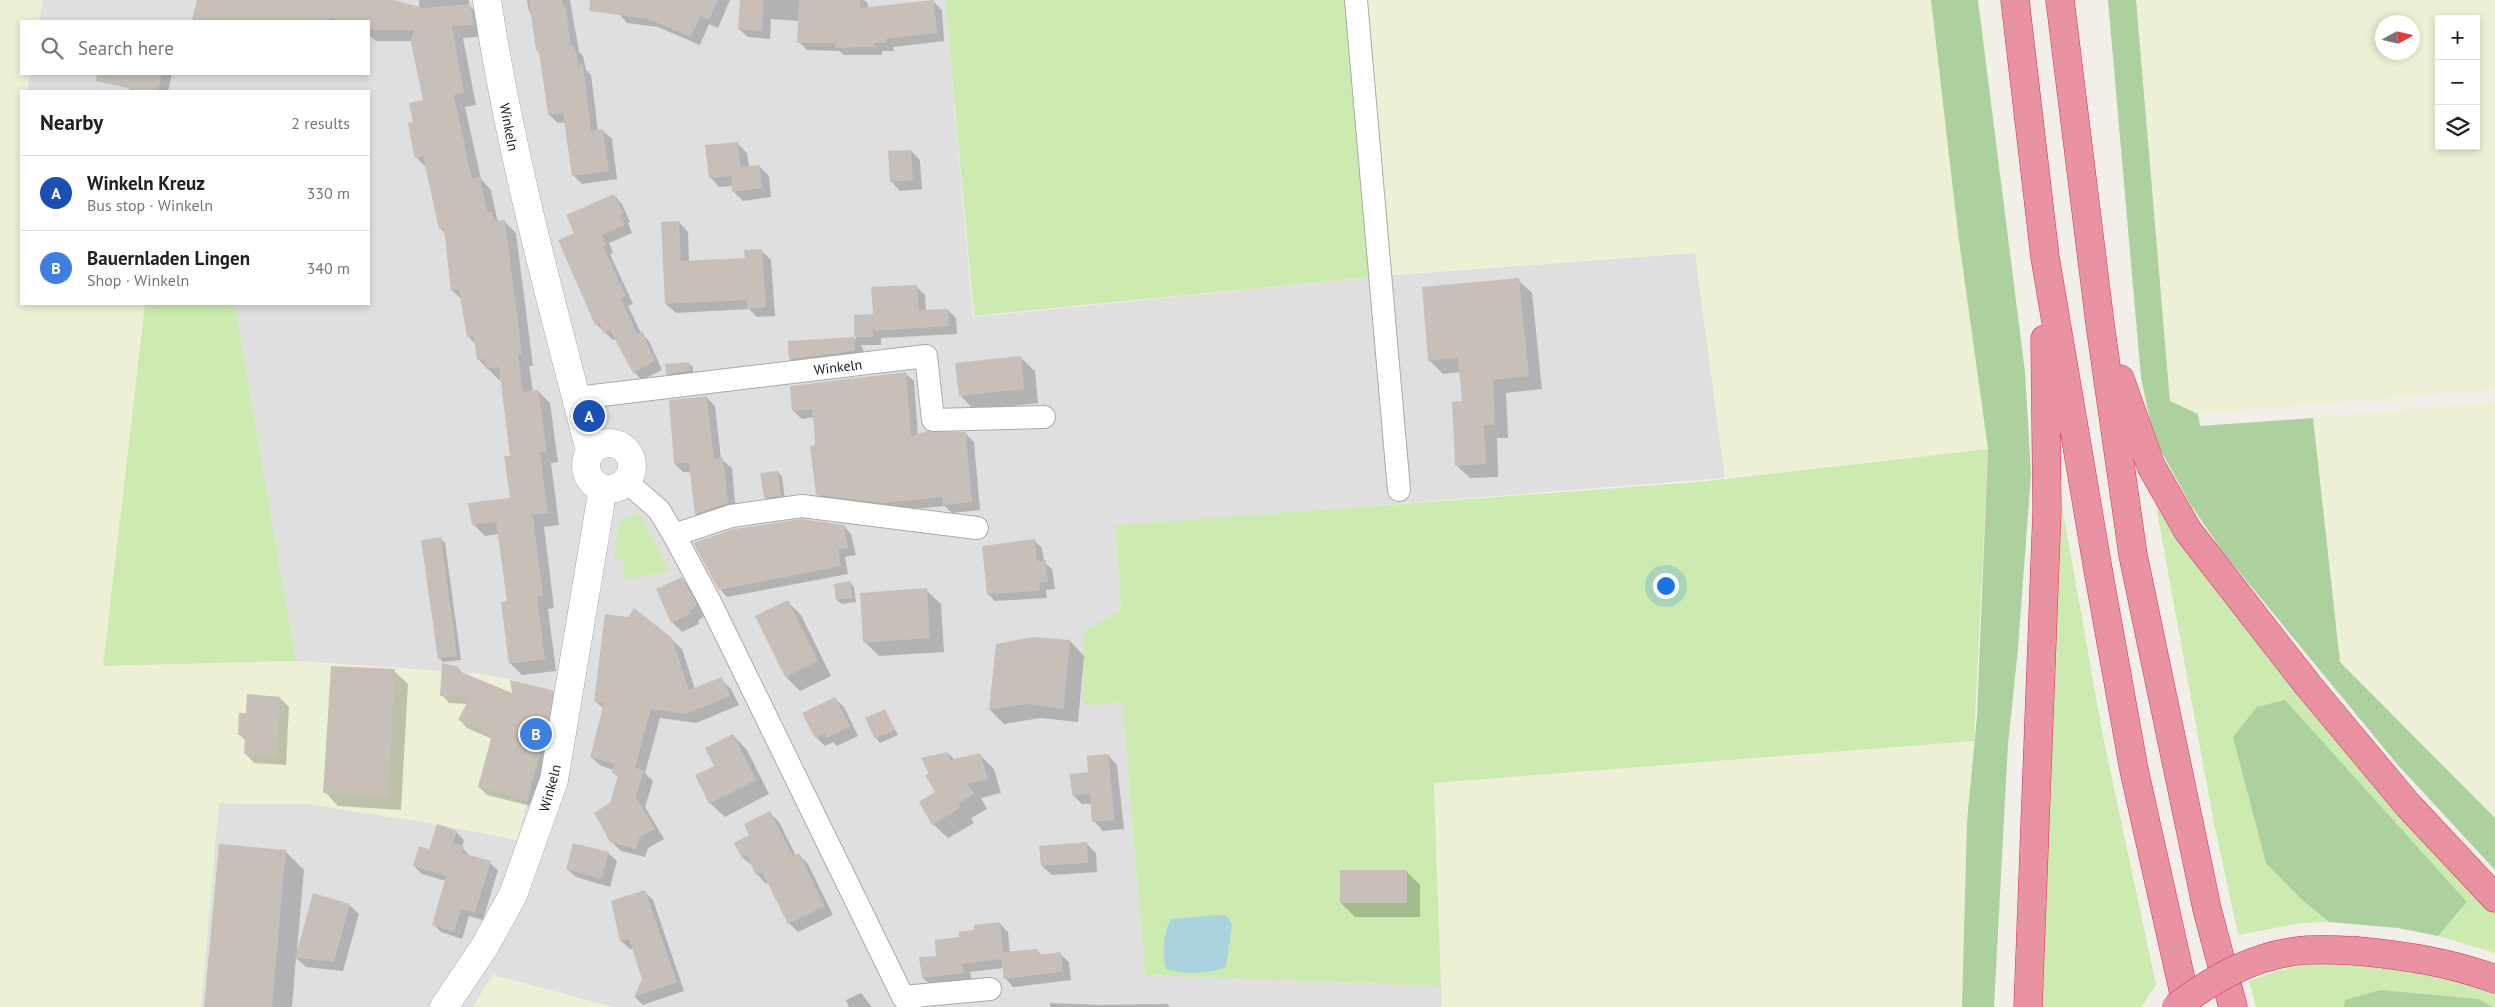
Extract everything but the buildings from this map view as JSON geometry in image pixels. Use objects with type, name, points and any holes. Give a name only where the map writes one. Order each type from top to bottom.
[{"type":"highway","points":[[2015,0],[2045,257],[2134,770],[2187,1007]]},
{"type":"highway","points":[[2060,0],[2100,324],[2133,555],[2207,909],[2233,1007]]},
{"type":"highway","points":[[2028,1007],[2047,510],[2045,257]]},
{"type":"highway","points":[[2100,324],[2151,466],[2188,531],[2307,684],[2408,804],[2495,898]]},
{"type":"highway","points":[[2176,1007],[2209,982],[2238,968],[2272,956],[2307,950],[2358,951],[2419,957],[2467,969],[2495,979]]},
{"type":"highway","points":[[2022,1007],[2028,975]]},
{"type":"street","name":"Winkeln","points":[[487,0],[494,50],[520,177],[590,451],[585,464],[586,472],[593,484],[615,485],[659,510],[710,602],[907,1002],[990,989]]},
{"type":"street","points":[[1356,0],[1399,490]]},
{"type":"street","name":"Winkeln","points":[[577,398],[926,356],[933,420],[1044,418]]},
{"type":"street","name":"Winkeln","points":[[444,1007],[486,946],[513,894],[543,816],[554,780],[615,485],[632,465],[626,450],[620,445],[606,442],[590,451]]},
{"type":"street","points":[[674,535],[731,516],[802,506],[977,528]]},
{"type":"shaded area","points":[[43,0],[945,0],[973,317],[1380,276],[1695,253],[1725,478],[1115,526],[1121,611],[1084,632],[1083,706],[1122,703],[1145,975],[1441,986],[1442,1007],[612,1007],[493,975],[473,1007],[201,1007],[218,803],[309,804],[436,824],[517,840],[557,690],[482,674],[296,661],[235,305],[370,305],[370,90],[27,90],[30,75],[370,75],[370,20],[39,20]]},
{"type":"green space","points":[[0,0],[43,0],[39,20],[20,20],[20,75],[30,75],[27,90],[20,90],[20,305],[145,305],[103,666],[296,661],[482,674],[557,690],[517,840],[436,824],[309,804],[219,803],[201,1007],[0,1007]]},
{"type":"green space","points":[[945,0],[1350,0],[1380,276],[974,316]]},
{"type":"green space","points":[[1350,0],[1936,0],[1988,449],[1725,478],[1695,253],[1380,276]]},
{"type":"green space","points":[[1931,0],[1978,0],[2025,372],[2031,474],[2018,649],[2008,744],[1994,1007],[1962,1007],[1967,821],[1977,716],[1988,449],[1958,233]]},
{"type":"green space","points":[[2108,0],[2136,0],[2170,401],[2198,414],[2200,426],[2313,418],[2340,662],[2495,818],[2495,870],[2397,764],[2222,551],[2189,502],[2160,449],[2152,429],[2141,378]]},
{"type":"green space","points":[[2136,0],[2495,0],[2495,389],[2198,414],[2170,401]]},
{"type":"green space","points":[[145,305],[235,305],[296,661],[103,666]]},
{"type":"green space","points":[[2495,402],[2495,818],[2340,662],[2313,418]]},
{"type":"green space","points":[[1988,449],[1974,741],[1434,783],[1441,986],[1145,975],[1122,703],[1083,706],[1083,632],[1121,610],[1115,525],[1698,482]]},
{"type":"green space","points":[[2059,489],[2103,736],[2156,985],[2141,1007],[2041,1007]]},
{"type":"green space","points":[[2153,490],[2495,909],[2495,953],[2438,936],[2467,902],[2266,863],[2302,900],[2329,922],[2301,923],[2238,935],[2213,819]]},
{"type":"green space","points":[[636,514],[641,516],[669,571],[625,580],[622,558],[614,560],[619,521]]},
{"type":"green space","points":[[2285,700],[2467,902],[2438,936],[2398,928],[2329,922],[2302,900],[2266,863],[2233,737],[2257,707]]},
{"type":"green space","points":[[1974,741],[1967,821],[1962,1007],[1442,1007],[1434,783]]},
{"type":"green space","points":[[2321,962],[2401,965],[2495,989],[2495,1007],[2256,1007],[2249,981],[2280,970]]},
{"type":"green space","points":[[493,975],[612,1007],[473,1007]]},
{"type":"green space","points":[[2380,990],[2478,999],[2493,1007],[2344,1007],[2345,1000]]},
{"type":"water","points":[[1227,916],[1232,924],[1226,967],[1196,973],[1166,969],[1164,944],[1166,931],[1171,919]]},
{"type":"place","name":"Winkeln Kreuz","points":[[589,416]]},
{"type":"place","name":"Bauernladen Lingen","points":[[536,734]]}]
